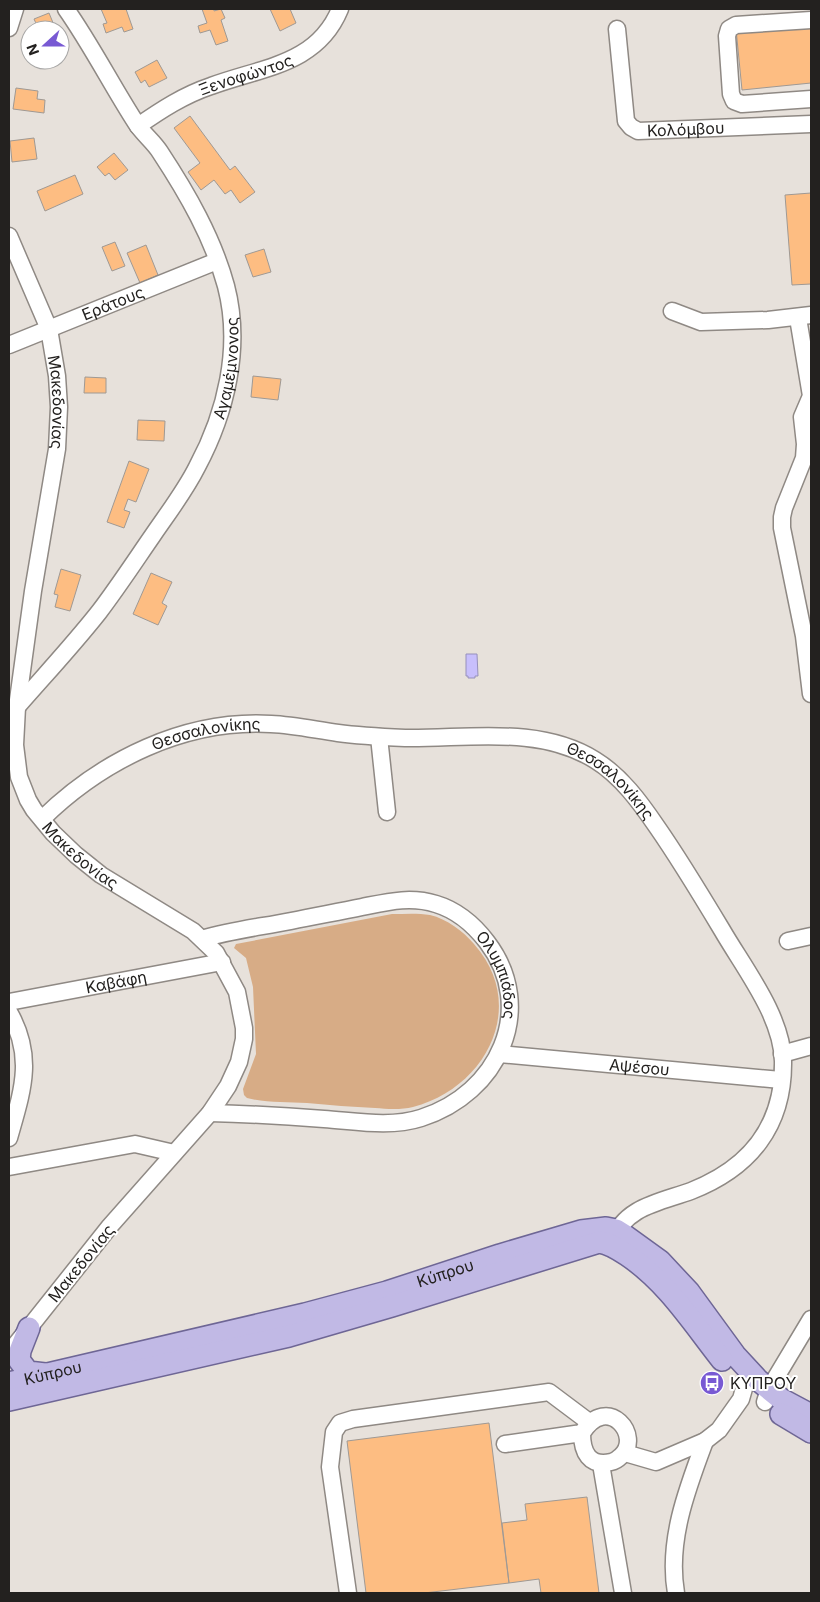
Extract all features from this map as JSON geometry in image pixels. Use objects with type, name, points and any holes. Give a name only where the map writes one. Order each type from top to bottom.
[{"type":"main road","name":"Κύπρου","points":[[9,1383],[157,1350],[340,1305],[592,1228],[606,1228],[639,1264],[664,1285],[727,1366],[745,1385],[811,1415]]},
{"type":"main road","name":"Κύπρου","points":[[9,1400],[289,1336],[614,1238],[660,1261],[703,1310],[735,1355],[758,1380],[767,1396],[784,1416],[811,1432]]},
{"type":"main road","points":[[29,1328],[20,1351],[19,1360],[28,1372],[45,1374]]},
{"type":"street","points":[[9,28],[15,9]]},
{"type":"street","name":"Αγαμέμνονος","points":[[17,707],[77,639],[118,586],[192,477],[208,445],[226,388],[232,338],[229,302],[217,261],[197,214],[185,191],[158,149],[138,126],[66,9]]},
{"type":"street","name":"Ξενοφώντος","points":[[138,126],[174,102],[190,94],[293,59],[320,40],[333,24],[340,9]]},
{"type":"street","points":[[811,20],[736,25],[729,29],[727,36],[731,94],[734,101],[742,104],[811,99]]},
{"type":"street","name":"Κολόμβου","points":[[617,30],[626,120],[631,128],[638,131],[811,124]]},
{"type":"street","name":"Μακεδονίας","points":[[9,236],[49,329],[57,376],[58,434],[17,707],[15,745],[19,777],[28,800],[42,819],[68,848],[87,865],[186,926],[216,953],[237,992],[244,1028],[244,1039],[239,1062],[228,1086],[210,1113],[110,1226],[9,1353]]},
{"type":"street","name":"Εράτους","points":[[9,346],[217,261]]},
{"type":"street","points":[[672,311],[701,322],[768,320],[805,316],[810,396],[802,417],[805,444],[804,458],[784,508],[782,528],[804,636],[811,692]]},
{"type":"street","name":"Θεσσαλονίκης","points":[[42,819],[67,796],[120,760],[151,745],[188,734],[235,725],[259,723],[284,724],[340,734],[412,738],[469,736],[548,741],[579,751],[605,767],[623,784],[647,813],[685,868],[761,996],[775,1026],[782,1054],[780,1091],[770,1124],[760,1143],[749,1156],[712,1182],[632,1214],[623,1220],[614,1238]]},
{"type":"street","points":[[379,736],[388,812]]},
{"type":"street","name":"Ολυμπιάδος","points":[[202,939],[237,930],[395,900],[416,900],[438,904],[458,915],[476,929],[493,949],[504,970],[510,992],[510,1011],[506,1034],[499,1054],[481,1079],[458,1100],[434,1113],[414,1120],[377,1123],[210,1113]]},
{"type":"street","points":[[788,941],[811,936]]},
{"type":"street","name":"Καβάφη","points":[[9,1002],[222,962]]},
{"type":"street","points":[[9,1012],[21,1038],[25,1065],[20,1100],[9,1138]]},
{"type":"street","points":[[782,1054],[811,1046]]},
{"type":"street","name":"Αψέσου","points":[[499,1054],[781,1080]]},
{"type":"street","points":[[9,1167],[135,1144],[174,1153]]},
{"type":"street","points":[[767,1396],[811,1319]]},
{"type":"street","points":[[625,1453],[656,1462],[704,1442],[719,1430],[741,1399],[745,1385]]},
{"type":"street","points":[[348,1593],[330,1467],[334,1432],[340,1423],[353,1419],[549,1392],[585,1427]]},
{"type":"street","points":[[505,1444],[585,1427],[601,1416],[615,1418],[625,1427],[629,1440],[625,1453],[614,1462],[601,1464],[589,1458],[582,1446],[585,1427]]},
{"type":"street","points":[[676,1593],[675,1537],[688,1485],[704,1442]]},
{"type":"street","points":[[601,1464],[623,1593]]},
{"type":"shaded area","points":[[466,654],[477,654],[478,676],[475,676],[475,678],[468,678],[466,676]]},
{"type":"shaded area","points":[[392,914],[430,915],[448,923],[470,939],[490,968],[498,993],[498,1018],[492,1042],[479,1063],[461,1082],[439,1097],[408,1108],[394,1109],[269,1102],[247,1098],[244,1095],[243,1089],[256,1054],[253,987],[246,958],[234,948],[236,944]]},
{"type":"building","points":[[101,9],[126,9],[133,29],[124,32],[122,27],[106,33],[103,24],[107,23]]},
{"type":"building","points":[[202,9],[214,9],[214,11],[221,9],[225,18],[221,20],[228,41],[216,45],[210,30],[200,33],[198,26],[207,23]]},
{"type":"building","points":[[270,9],[290,9],[296,23],[280,31]]},
{"type":"building","points":[[49,13],[52,20],[34,20]]},
{"type":"building","points":[[811,22],[811,83],[742,90],[736,29]]},
{"type":"building","points":[[157,60],[167,78],[149,87],[145,80],[141,83],[135,72]]},
{"type":"building","points":[[16,88],[38,91],[37,99],[45,100],[44,113],[13,109]]},
{"type":"building","points":[[190,116],[230,170],[235,166],[255,192],[240,203],[231,190],[225,194],[214,180],[201,190],[188,172],[200,163],[174,128]]},
{"type":"building","points":[[34,138],[37,159],[12,162],[10,141]]},
{"type":"building","points":[[114,153],[128,170],[115,180],[109,173],[105,176],[97,167]]},
{"type":"building","points":[[75,175],[83,194],[45,211],[37,191]]},
{"type":"building","points":[[811,193],[811,284],[792,285],[785,195]]},
{"type":"building","points":[[115,242],[125,266],[112,271],[102,247]]},
{"type":"building","points":[[146,245],[158,275],[140,283],[127,253]]},
{"type":"building","points":[[264,249],[271,272],[253,277],[245,255]]},
{"type":"building","points":[[253,376],[281,379],[278,400],[251,397]]},
{"type":"building","points":[[85,377],[106,378],[106,393],[84,393]]},
{"type":"building","points":[[138,420],[165,421],[164,441],[137,440]]},
{"type":"building","points":[[129,461],[149,469],[136,502],[128,499],[124,510],[130,512],[124,528],[107,522]]},
{"type":"building","points":[[61,569],[81,575],[70,611],[55,607],[58,595],[54,594]]},
{"type":"building","points":[[151,573],[172,582],[162,603],[167,606],[158,625],[133,614]]},
{"type":"building","points":[[489,1423],[509,1583],[424,1593],[366,1593],[347,1441]]},
{"type":"building","points":[[587,1497],[599,1593],[541,1593],[539,1579],[509,1583],[502,1523],[527,1520],[525,1504]]},
{"type":"place","name":"ΚΥΠΡΟΥ","points":[[712,1383]]}]
